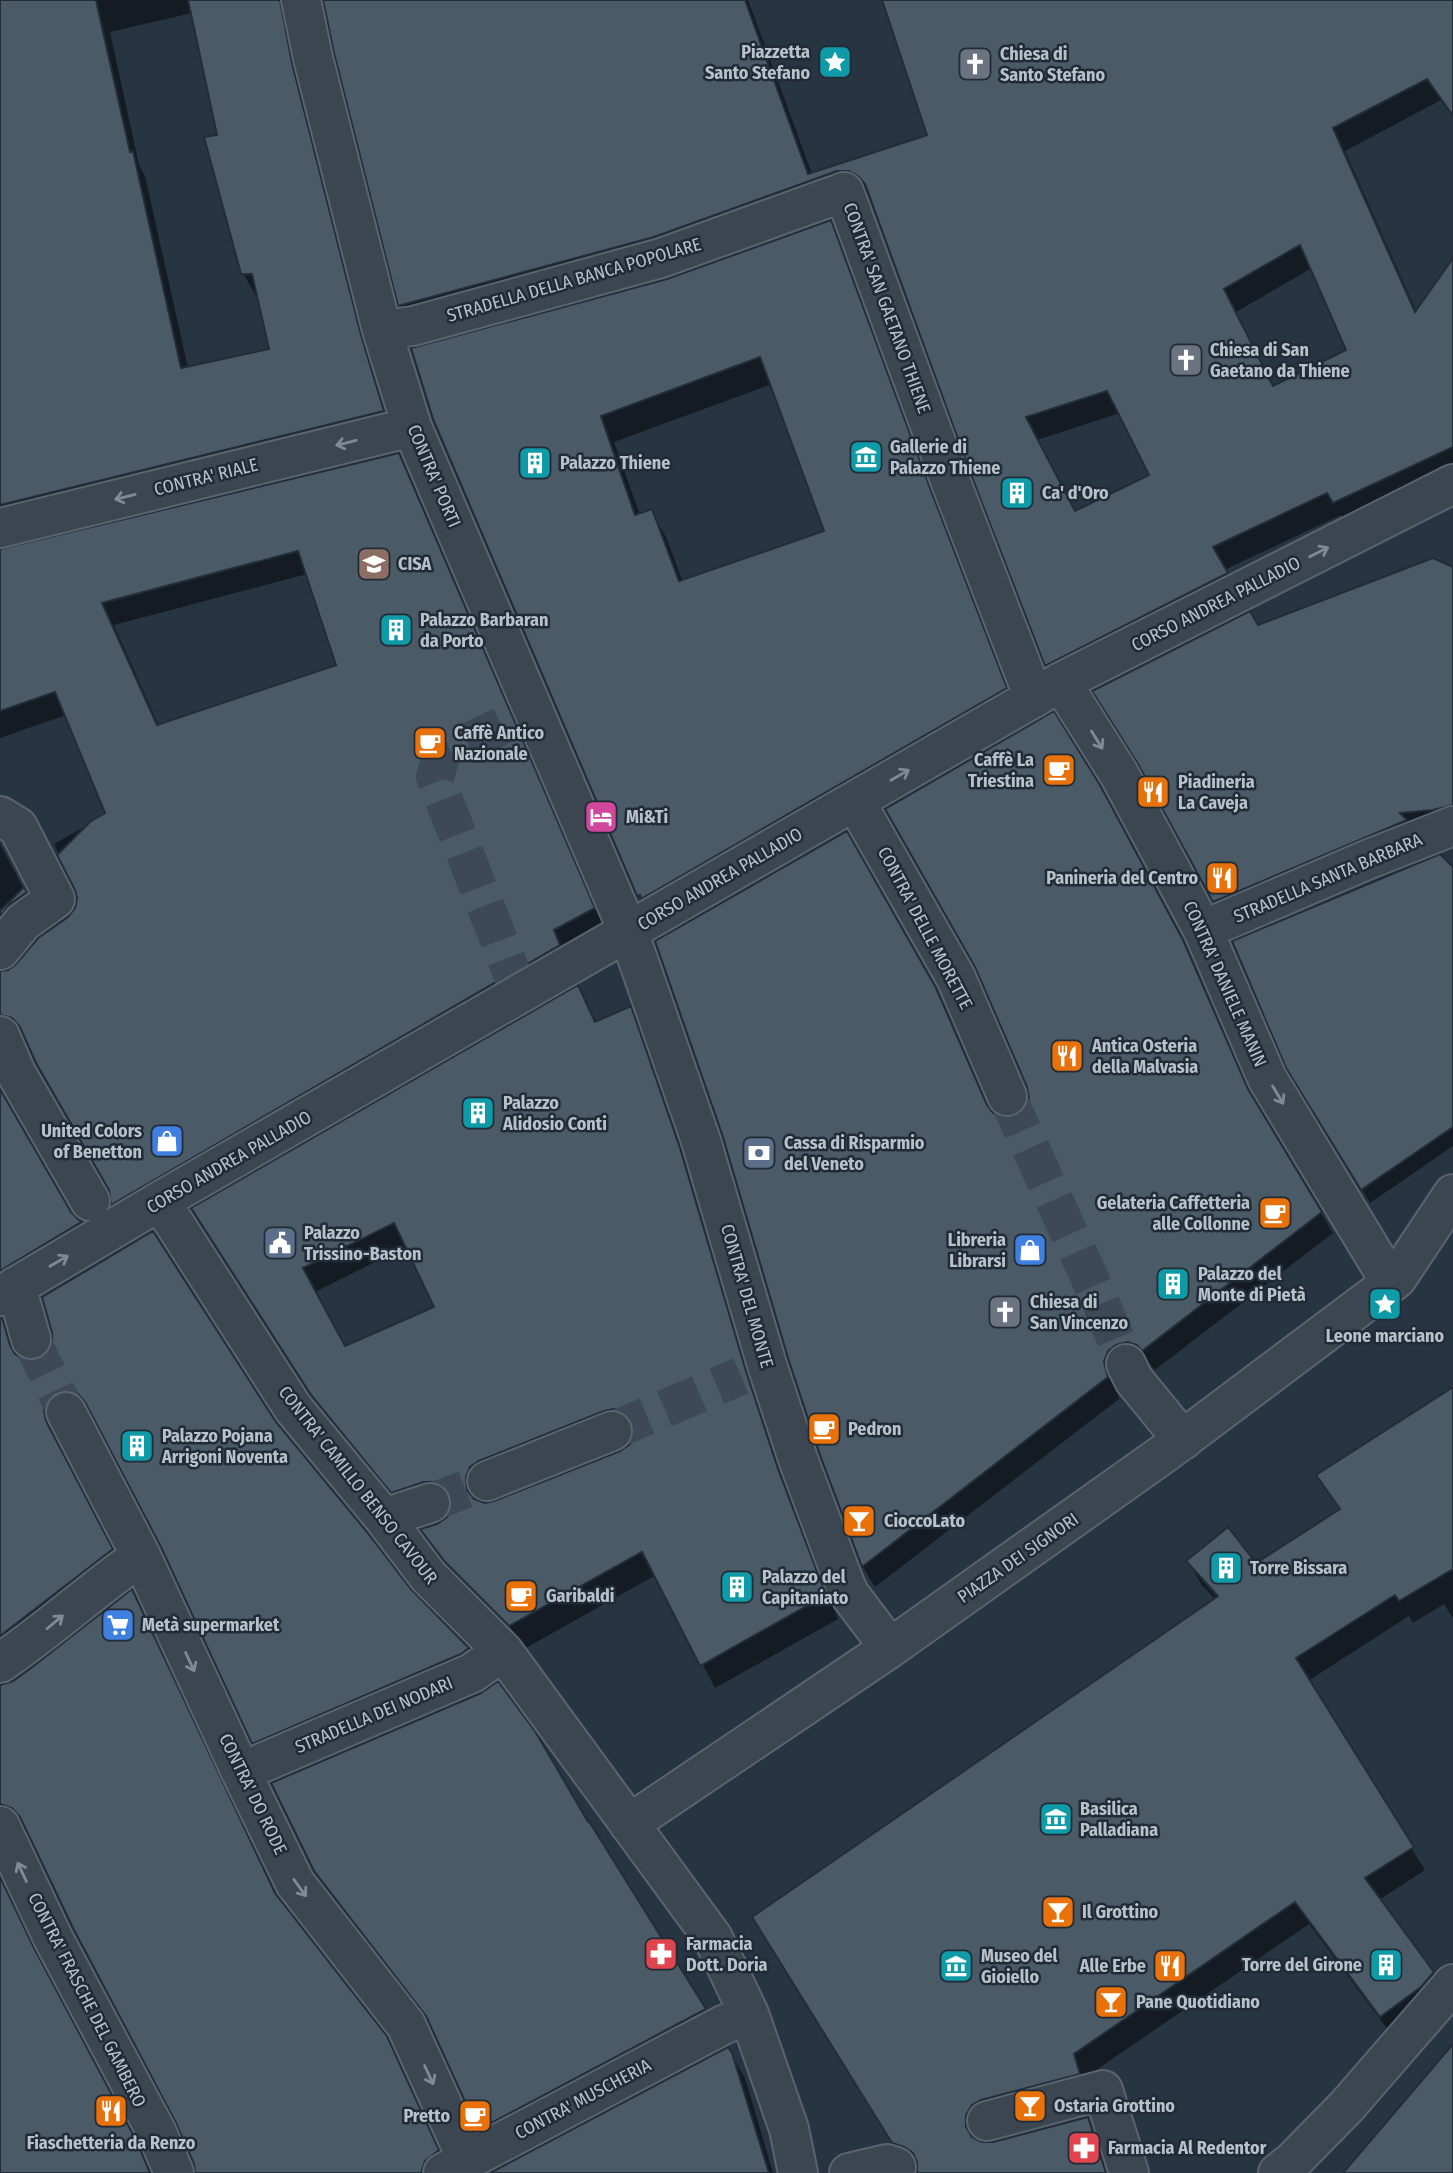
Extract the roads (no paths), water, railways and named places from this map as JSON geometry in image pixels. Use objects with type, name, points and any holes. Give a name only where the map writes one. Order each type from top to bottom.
[{"type":"street","name":"CONTRA' PORTI","points":[[301,0],[316,71],[382,330],[412,426],[628,931]]},
{"type":"street","name":"STRADELLA DELLA BANCA POPOLARE","points":[[382,330],[413,326],[661,258],[844,192]]},
{"type":"street","name":"CONTRA' SAN GAETANO THIENE","points":[[844,192],[950,480],[1048,690]]},
{"type":"street","name":"CONTRA' RIALE","points":[[0,528],[412,426]]},
{"type":"street","name":"CORSO ANDREA PALLADIO","points":[[8,1291],[100,1217],[160,1201],[1048,690],[1453,484]]},
{"type":"street","name":"CONTRA' DANIELE MANIN","points":[[1048,690],[1119,774],[1203,930],[1267,1078],[1394,1281]]},
{"type":"street","name":"CONTRA' DELLE MORETTE","points":[[855,801],[956,978],[1007,1096]]},
{"type":"street","points":[[0,816],[18,827],[55,899],[23,922],[0,950]]},
{"type":"street","name":"STRADELLA SANTA BARBARA","points":[[1203,930],[1368,859],[1453,826]]},
{"type":"street","name":"CONTRA' DEL MONTE","points":[[628,931],[701,1141],[754,1371],[799,1462],[850,1595],[890,1648]]},
{"type":"street","points":[[0,1036],[16,1073],[100,1217]]},
{"type":"street","name":"PIAZZA DEI SIGNORI","points":[[629,1824],[890,1648],[1183,1440],[1394,1281],[1453,1194]]},
{"type":"street","name":"CONTRA' CAMILLO BENSO CAVOUR","points":[[160,1201],[293,1408],[428,1576],[503,1651]]},
{"type":"street","points":[[8,1291],[31,1339]]},
{"type":"street","points":[[1126,1364],[1134,1380],[1183,1440]]},
{"type":"street","name":"CONTRA' DO RODE","points":[[66,1412],[141,1556],[295,1882],[406,2025],[455,2166]]},
{"type":"street","points":[[487,1481],[612,1431]]},
{"type":"street","points":[[384,1518],[430,1503]]},
{"type":"street","points":[[0,1663],[33,1641],[106,1580],[141,1556]]},
{"type":"street","points":[[503,1651],[713,1938],[736,2019],[789,2129],[799,2173]]},
{"type":"street","name":"STRADELLA DEI NODARI","points":[[241,1772],[472,1673],[503,1651]]},
{"type":"street","name":"CONTRA' FRASCHE DEL GAMBERO","points":[[0,1826],[53,1938],[157,2133],[174,2173]]},
{"type":"street","points":[[1278,2173],[1347,2106],[1453,1984]]},
{"type":"street","name":"CONTRA' MUSCHERIA","points":[[455,2166],[736,2019]]},
{"type":"street","points":[[987,2121],[1103,2090],[1129,2173]]},
{"type":"street","points":[[849,2173],[887,2164],[896,2167]]},
{"type":"tunnel","points":[[520,994],[435,777],[442,754],[533,711]]},
{"type":"tunnel","points":[[1007,1096],[1126,1364]]},
{"type":"tunnel","points":[[31,1339],[66,1412]]},
{"type":"tunnel","points":[[612,1431],[741,1376]]},
{"type":"tunnel","points":[[430,1503],[487,1481]]},
{"type":"place","name":"Piazzetta Santo Stefano","points":[[835,62]]},
{"type":"place","name":"Chiesa di Santo Stefano","points":[[975,64]]},
{"type":"place","name":"Chiesa di San Gaetano da Thiene","points":[[1186,360]]},
{"type":"place","name":"Gallerie di Palazzo Thiene","points":[[866,457]]},
{"type":"place","name":"Palazzo Thiene","points":[[535,463]]},
{"type":"place","name":"Ca' d'Oro","points":[[1017,493]]},
{"type":"place","name":"CISA","points":[[374,564]]},
{"type":"place","name":"Palazzo Barbaran da Porto","points":[[396,630]]},
{"type":"place","name":"Caffè Antico Nazionale","points":[[430,743]]},
{"type":"place","name":"Caffè La Triestina","points":[[1059,770]]},
{"type":"place","name":"Piadineria La Caveja","points":[[1153,792]]},
{"type":"place","name":"Mi&Ti","points":[[601,817]]},
{"type":"place","name":"Panineria del Centro","points":[[1222,878]]},
{"type":"place","name":"Antica Osteria della Malvasia","points":[[1067,1056]]},
{"type":"place","name":"Palazzo Alidosio Conti","points":[[478,1113]]},
{"type":"place","name":"United Colors of Benetton","points":[[167,1141]]},
{"type":"place","name":"Cassa di Risparmio del Veneto","points":[[759,1153]]},
{"type":"place","name":"Gelateria Caffetteria alle Collonne","points":[[1275,1213]]},
{"type":"place","name":"Palazzo Trissino-Baston","points":[[280,1243]]},
{"type":"place","name":"Libreria Librarsi","points":[[1030,1250]]},
{"type":"place","name":"Palazzo del Monte di Pietà","points":[[1173,1284]]},
{"type":"place","name":"Leone marciano","points":[[1385,1304]]},
{"type":"place","name":"Chiesa di San Vincenzo","points":[[1005,1312]]},
{"type":"place","name":"Pedron","points":[[824,1429]]},
{"type":"place","name":"Palazzo Pojana Arrigoni Noventa","points":[[137,1446]]},
{"type":"place","name":"CioccoLato","points":[[859,1521]]},
{"type":"place","name":"Torre Bissara","points":[[1226,1568]]},
{"type":"place","name":"Palazzo del Capitaniato","points":[[737,1587]]},
{"type":"place","name":"Garibaldi","points":[[521,1596]]},
{"type":"place","name":"Metà supermarket","points":[[118,1625]]},
{"type":"place","name":"Basilica Palladiana","points":[[1056,1819]]},
{"type":"place","name":"Il Grottino","points":[[1058,1912]]},
{"type":"place","name":"Farmacia Dott. Doria","points":[[661,1954]]},
{"type":"place","name":"Torre del Girone","points":[[1386,1965]]},
{"type":"place","name":"Museo del Gioiello","points":[[956,1966]]},
{"type":"place","name":"Alle Erbe","points":[[1170,1966]]},
{"type":"place","name":"Pane Quotidiano","points":[[1111,2002]]},
{"type":"place","name":"Ostaria Grottino","points":[[1030,2106]]},
{"type":"place","name":"Fiaschetteria da Renzo","points":[[111,2111]]},
{"type":"place","name":"Pretto","points":[[475,2116]]},
{"type":"place","name":"Farmacia Al Redentor","points":[[1084,2148]]}]
